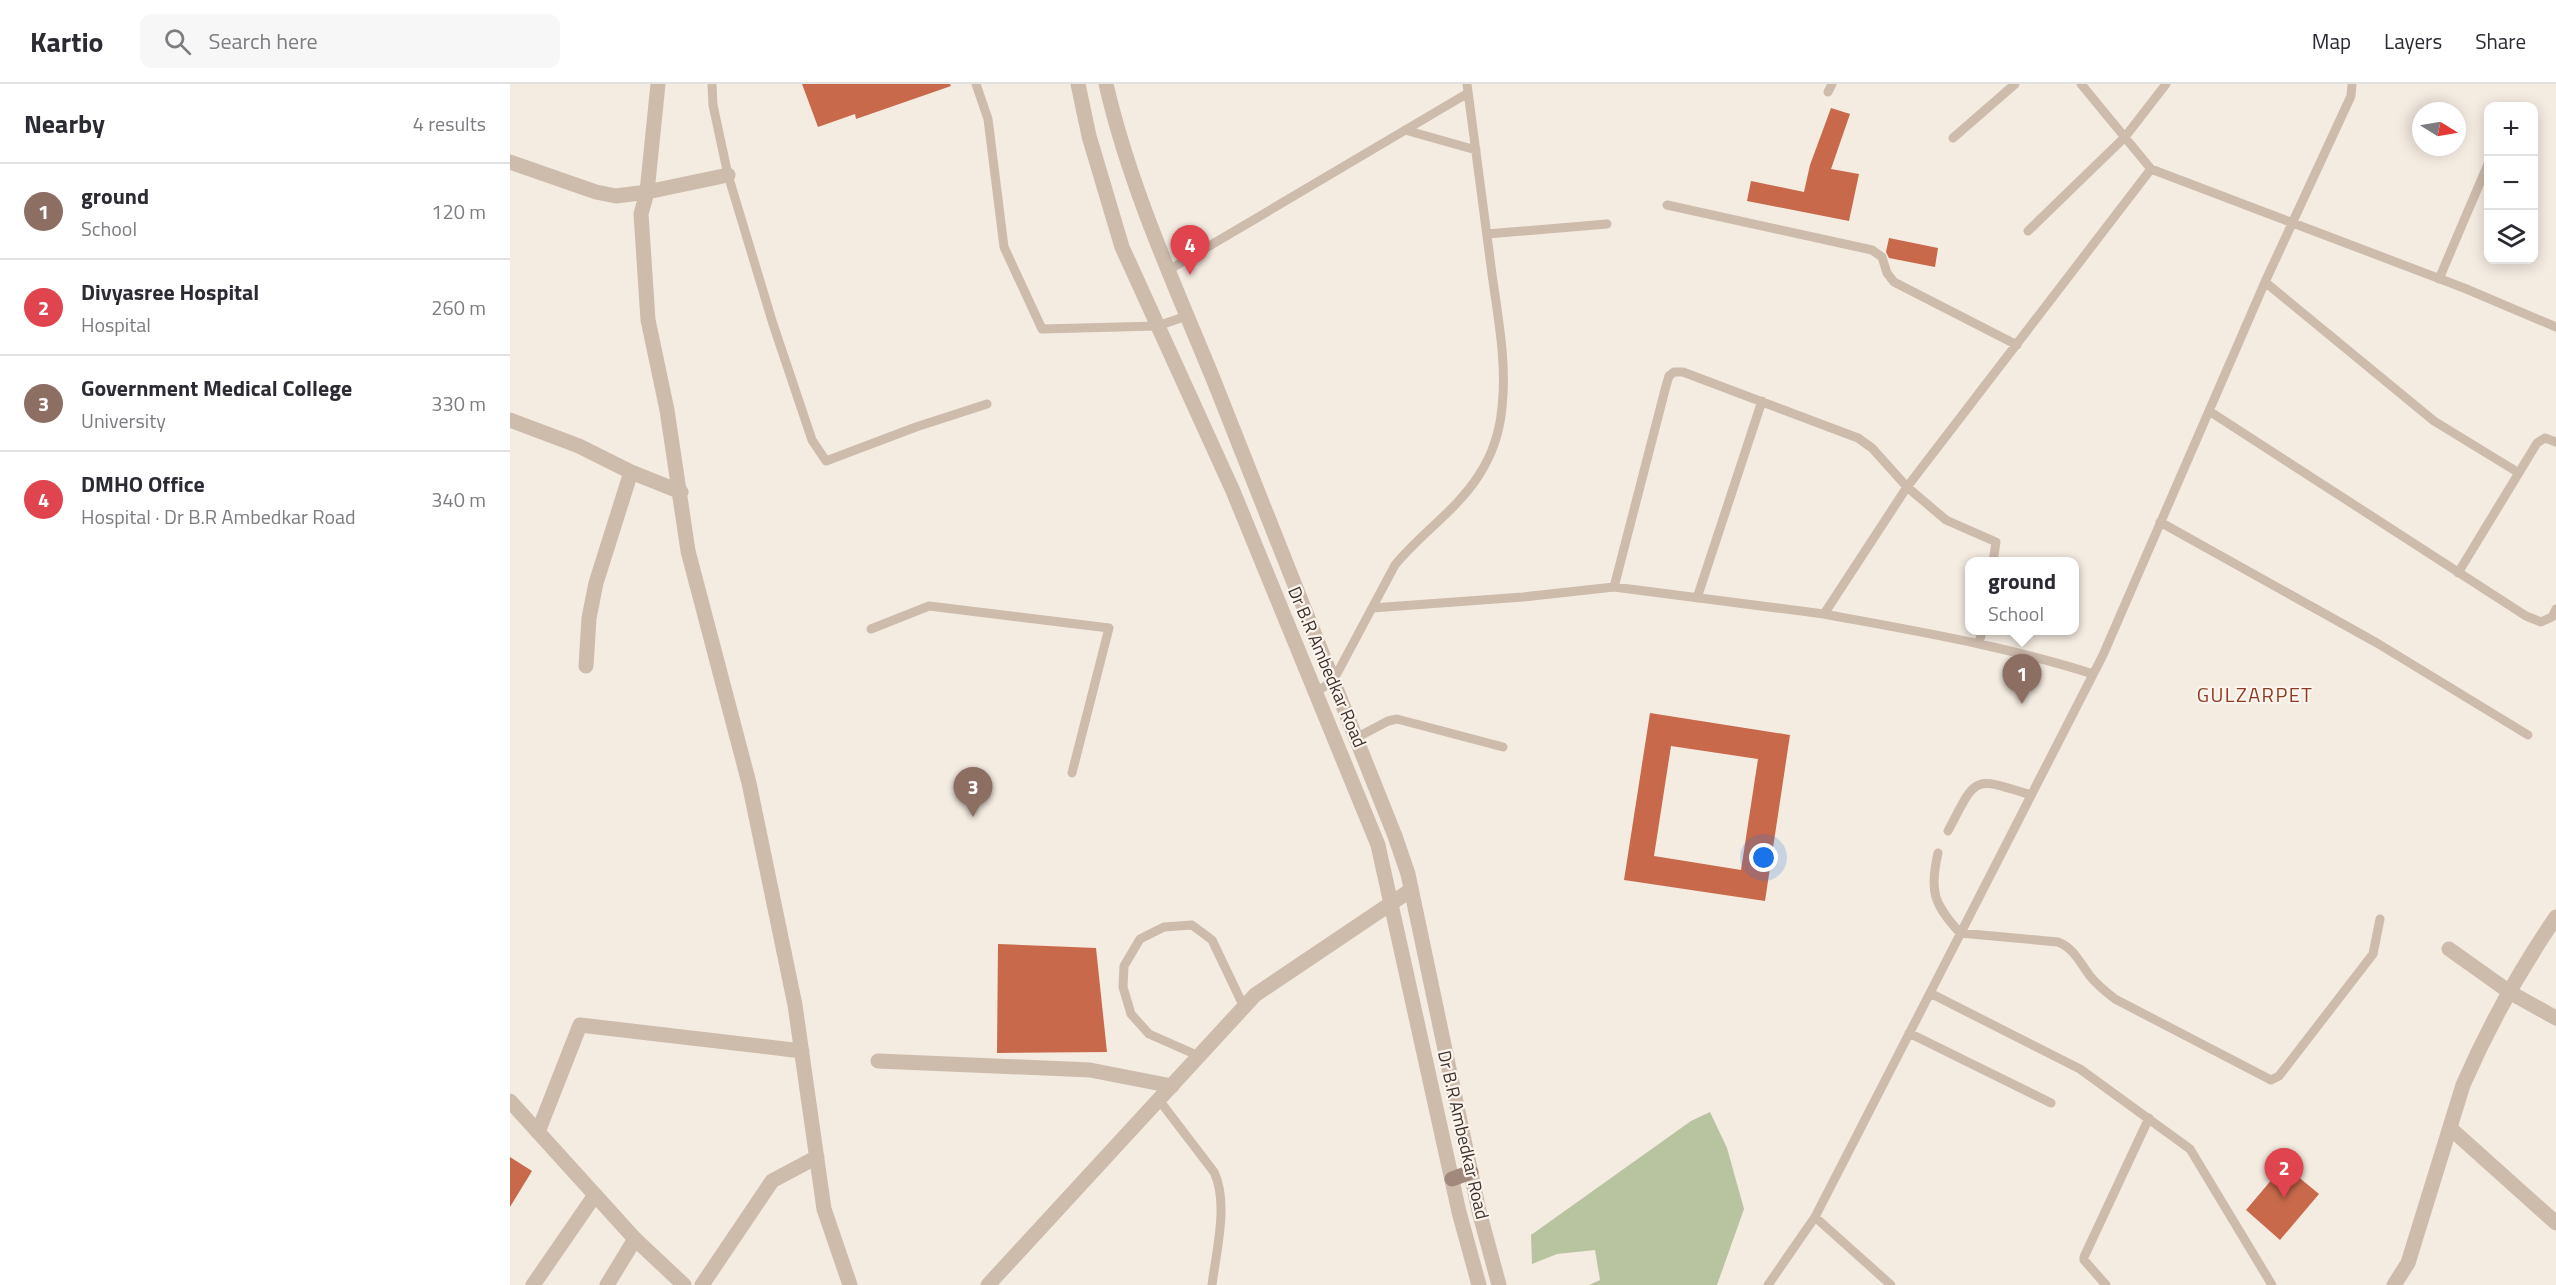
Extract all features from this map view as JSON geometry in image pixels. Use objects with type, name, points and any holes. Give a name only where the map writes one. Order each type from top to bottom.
[{"type":"main road","points":[[1452,1179],[1471,1172]]},
{"type":"street","points":[[658,84],[647,192],[641,214],[648,320],[681,492],[688,551],[749,783],[792,994],[824,1209],[850,1285]]},
{"type":"street","name":"Dr B.R Ambedkar Road","points":[[1078,84],[1089,136],[1122,247],[1233,491],[1368,817],[1382,859],[1452,1179],[1479,1285]]},
{"type":"street","name":"Dr B.R Ambedkar Road","points":[[1106,84],[1115,124],[1143,210],[1395,836],[1411,890],[1471,1172],[1499,1285]]},
{"type":"street","points":[[510,162],[596,192],[616,195],[647,192],[728,175]]},
{"type":"street","points":[[510,420],[579,446],[631,472],[681,492]]},
{"type":"street","points":[[586,666],[589,618],[596,584],[631,472]]},
{"type":"street","points":[[988,1285],[1255,995],[1411,890]]},
{"type":"street","points":[[2394,1285],[2408,1263],[2472,1064],[2537,944],[2556,917]]},
{"type":"street","points":[[2449,949],[2511,993],[2556,1018]]},
{"type":"street","points":[[538,1132],[580,1025],[802,1051]]},
{"type":"street","points":[[878,1061],[1090,1070],[1172,1086]]},
{"type":"street","points":[[510,1101],[635,1239],[684,1285]]},
{"type":"street","points":[[2450,1128],[2556,1223]]},
{"type":"street","points":[[702,1285],[772,1181],[817,1157]]},
{"type":"street","points":[[533,1285],[595,1195]]},
{"type":"street","points":[[607,1285],[635,1239]]},
{"type":"lane","points":[[712,84],[728,175],[773,324],[812,440],[826,461],[916,427],[987,404]]},
{"type":"lane","points":[[976,84],[988,119],[1004,247],[1042,329],[1157,326],[1187,315]]},
{"type":"lane","points":[[1953,138],[2015,84]]},
{"type":"lane","points":[[2081,84],[2151,169],[2439,279],[2556,327]]},
{"type":"lane","points":[[2028,231],[2125,137],[2166,84]]},
{"type":"lane","points":[[1768,1285],[1815,1217],[2093,674],[2265,282],[2350,96],[2352,84]]},
{"type":"lane","points":[[1167,271],[1405,130],[1467,88],[1500,329],[1503,382],[1499,429],[1480,475],[1460,502],[1404,553],[1395,565],[1333,681],[1316,692]]},
{"type":"lane","points":[[1405,130],[1476,150]]},
{"type":"lane","points":[[1824,614],[1907,487],[2151,169]]},
{"type":"lane","points":[[2439,279],[2484,173]]},
{"type":"lane","points":[[1666,205],[1872,250],[1882,257],[1887,273],[1894,282],[2017,345]]},
{"type":"lane","points":[[1487,234],[1607,224]]},
{"type":"lane","points":[[2265,282],[2434,421],[2519,473]]},
{"type":"lane","points":[[1614,587],[1669,376],[1674,372],[1683,372],[1858,438],[1872,448],[1907,487],[1946,520],[1996,542],[1993,557]]},
{"type":"lane","points":[[1697,598],[1762,401]]},
{"type":"lane","points":[[2209,411],[2526,616],[2541,622],[2552,617],[2556,609]]},
{"type":"lane","points":[[2458,573],[2541,440],[2545,438],[2556,442]]},
{"type":"lane","points":[[2160,522],[2377,643],[2528,735]]},
{"type":"lane","points":[[1372,608],[1522,597],[1614,587],[1824,614],[2044,658],[2093,674]]},
{"type":"lane","points":[[871,629],[929,606],[1109,628],[1072,772]]},
{"type":"lane","points":[[1979,644],[1981,635]]},
{"type":"lane","points":[[1356,738],[1388,721],[1397,719],[1503,747]]},
{"type":"lane","points":[[1948,831],[1969,791],[1976,785],[1992,783],[2031,795]]},
{"type":"lane","points":[[1938,853],[1933,889],[1942,913],[1960,933],[2058,942],[2066,945],[2096,983],[2115,999],[2271,1080],[2279,1076],[2373,954],[2380,919]]},
{"type":"lane","points":[[1199,1056],[1149,1034],[1131,1014],[1123,987],[1124,966],[1140,939],[1164,927],[1192,925],[1212,940],[1244,1007]]},
{"type":"lane","points":[[1930,993],[2080,1069],[2190,1149],[2272,1285]]},
{"type":"lane","points":[[1909,1033],[2051,1102]]},
{"type":"lane","points":[[1159,1100],[1214,1172],[1219,1183],[1221,1199],[1212,1285]]},
{"type":"lane","points":[[2106,1285],[2086,1263],[2084,1257],[2150,1118]]},
{"type":"lane","points":[[1815,1217],[1890,1285]]},
{"type":"green space","points":[[1710,1112],[1727,1148],[1744,1209],[1717,1285],[1589,1285],[1600,1280],[1595,1250],[1557,1254],[1532,1264],[1531,1235],[1691,1121]]},
{"type":"building","points":[[802,84],[950,84],[951,86],[856,119],[855,114],[818,127]]},
{"type":"building","points":[[1831,108],[1850,114],[1831,169],[1859,174],[1849,221],[1747,201],[1751,181],[1804,192],[1810,165]]},
{"type":"building","points":[[1889,238],[1938,248],[1935,267],[1889,258],[1886,252]]},
{"type":"building","points":[[1650,713],[1790,735],[1765,901],[1624,880]],"holes":[[[1671,746],[1758,759],[1741,870],[1654,856]]]},
{"type":"building","points":[[998,944],[1096,948],[1107,1052],[997,1053]]},
{"type":"building","points":[[510,1157],[532,1171],[510,1207]]},
{"type":"building","points":[[2284,1165],[2319,1194],[2280,1240],[2246,1210]]},
{"type":"place","name":"DMHO Office","points":[[1190,275]]},
{"type":"place","name":"ground","points":[[2022,704]]},
{"type":"place","name":"Government Medical College","points":[[973,817]]},
{"type":"place","name":"Divyasree Hospital","points":[[2284,1198]]},
{"type":"district","name":"GULZARPET","points":[[2255,695]]}]
